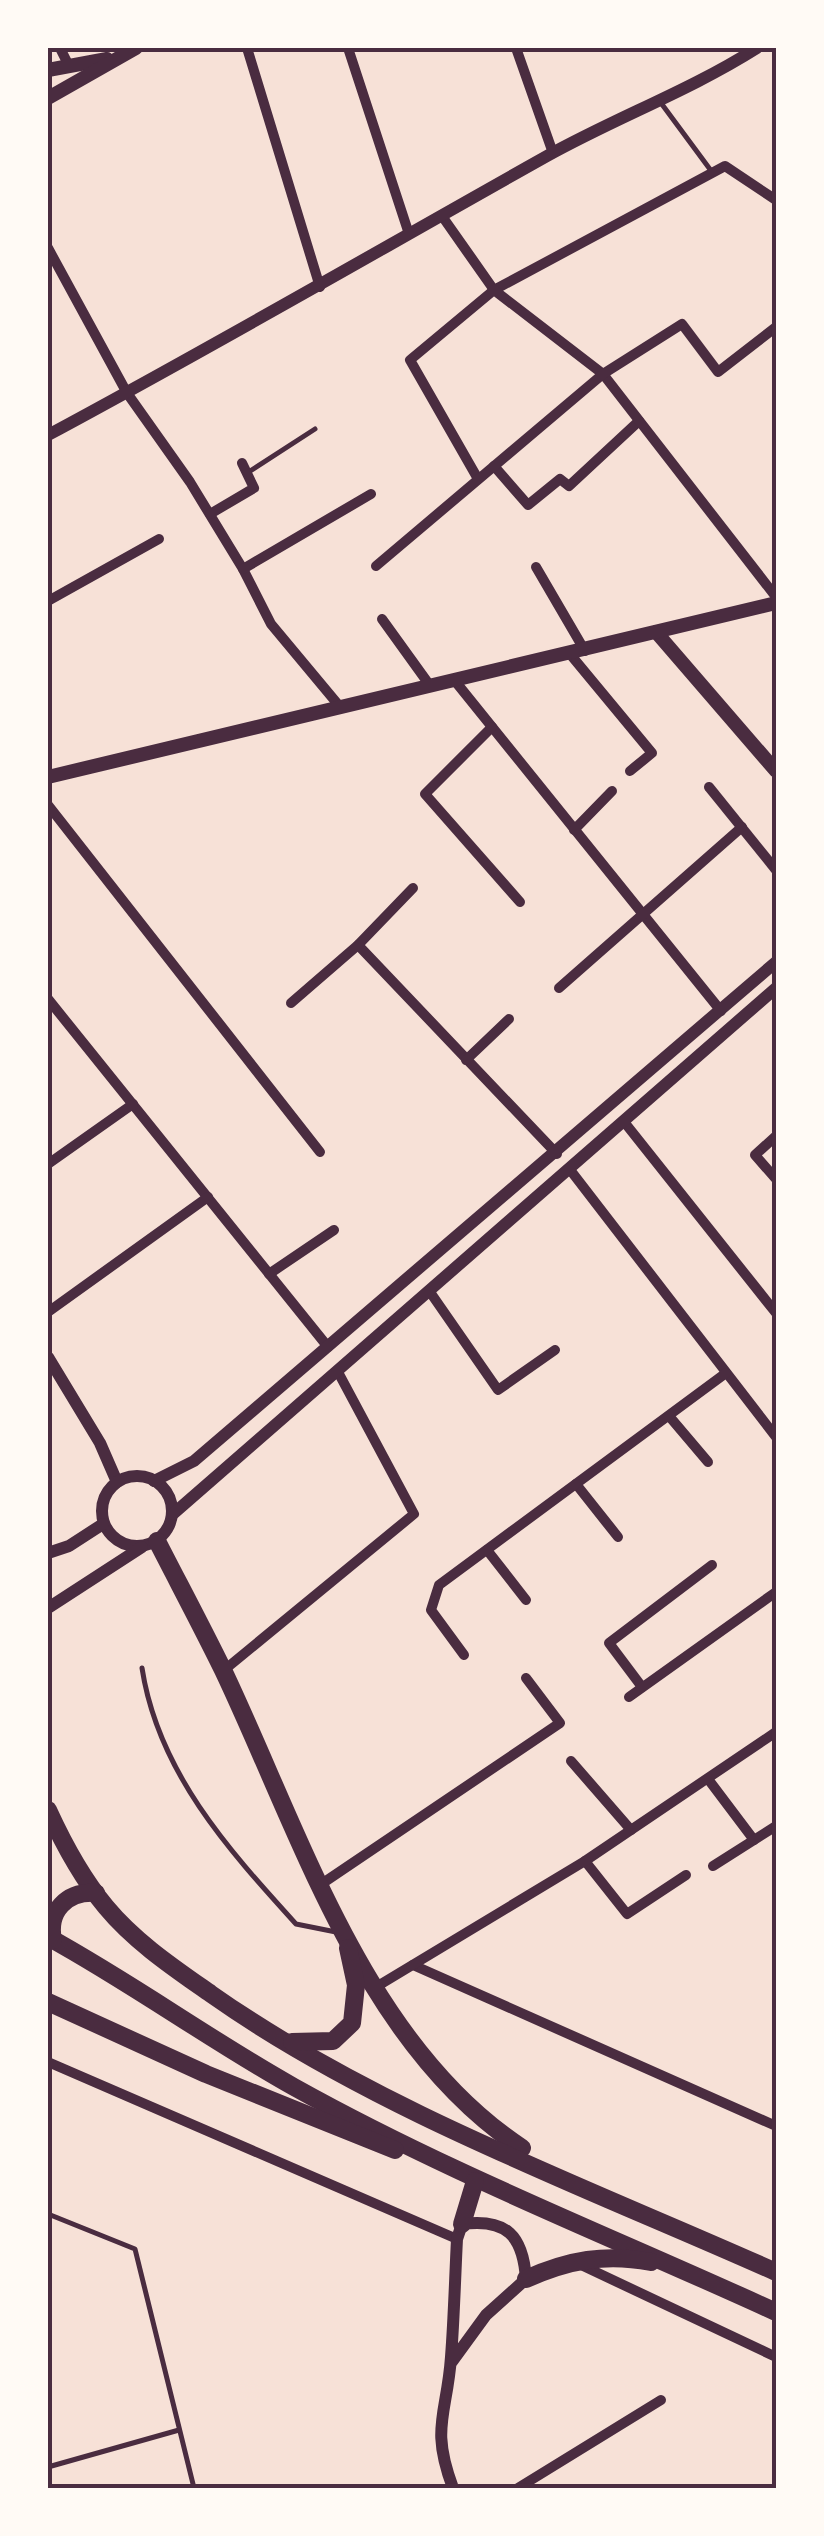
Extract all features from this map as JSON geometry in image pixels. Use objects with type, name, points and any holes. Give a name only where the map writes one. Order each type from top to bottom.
[{"type":"highway","points":[[150,1544],[223,1671],[344,1933],[412,2044],[464,2104],[511,2141],[596,2191]]},
{"type":"highway","points":[[48,1810],[72,1860],[96,1893],[160,1958],[284,2041],[438,2120],[776,2272]]},
{"type":"highway","points":[[96,1893],[77,1894],[60,1904],[50,1938],[292,2086],[475,2181]]},
{"type":"highway","points":[[284,2041],[326,2043],[346,2032],[352,2023],[356,1985],[344,1933]]},
{"type":"highway","points":[[48,2002],[206,2074],[475,2181],[776,2312]]},
{"type":"highway","points":[[459,2231],[475,2181]]},
{"type":"highway","points":[[526,2280],[573,2262],[627,2258],[690,2272]]},
{"type":"main road","points":[[48,98],[136,48]]},
{"type":"main road","points":[[48,70],[118,57]]},
{"type":"main road","points":[[48,777],[578,653],[776,600]]},
{"type":"main road","points":[[656,632],[776,771]]},
{"type":"street","points":[[60,48],[69,66]]},
{"type":"street","points":[[246,48],[320,287]]},
{"type":"street","points":[[348,48],[410,234]]},
{"type":"street","points":[[516,48],[553,153]]},
{"type":"street","points":[[48,435],[320,287],[553,153],[701,84],[757,48]]},
{"type":"street","points":[[478,479],[410,360],[494,290],[724,166],[776,200]]},
{"type":"street","points":[[442,216],[494,290],[603,374],[776,600]]},
{"type":"street","points":[[48,248],[127,393],[210,514],[271,624],[341,708]]},
{"type":"street","points":[[376,566],[603,374],[682,324],[718,372],[776,327]]},
{"type":"street","points":[[494,466],[528,505],[560,478],[569,486],[639,421]]},
{"type":"street","points":[[210,514],[254,488],[245,468]]},
{"type":"street","points":[[243,568],[371,494]]},
{"type":"street","points":[[48,600],[159,538]]},
{"type":"street","points":[[536,568],[578,653],[652,753],[630,771]]},
{"type":"street","points":[[382,618],[431,687]]},
{"type":"street","points":[[455,681],[721,1011]]},
{"type":"street","points":[[492,727],[425,794],[520,902]]},
{"type":"street","points":[[709,786],[776,870]]},
{"type":"street","points":[[574,830],[612,791]]},
{"type":"street","points":[[48,805],[320,1152]]},
{"type":"street","points":[[559,988],[742,827]]},
{"type":"street","points":[[291,1002],[358,945],[413,888]]},
{"type":"street","points":[[358,945],[557,1154]]},
{"type":"street","points":[[154,1481],[194,1461],[557,1154],[776,962]]},
{"type":"street","points":[[172,1514],[625,1124],[776,988]]},
{"type":"street","points":[[50,1006],[328,1347]]},
{"type":"street","points":[[466,1060],[509,1018]]},
{"type":"street","points":[[48,1164],[132,1104]]},
{"type":"street","points":[[625,1124],[776,1313]]},
{"type":"street","points":[[776,1136],[755,1155],[776,1178]]},
{"type":"street","points":[[571,1171],[776,1437]]},
{"type":"street","points":[[48,1312],[208,1197]]},
{"type":"street","points":[[502,1200],[517,1216]]},
{"type":"street","points":[[269,1274],[334,1230]]},
{"type":"street","points":[[430,1292],[498,1390],[555,1350]]},
{"type":"street","points":[[48,1357],[100,1443],[117,1482]]},
{"type":"street","points":[[223,1671],[414,1514],[338,1372]]},
{"type":"street","points":[[464,1655],[432,1610],[439,1585],[726,1373]]},
{"type":"street","points":[[669,1416],[708,1462]]},
{"type":"street","points":[[48,1608],[150,1544],[168,1530],[170,1498],[154,1481],[132,1476],[117,1482],[101,1508],[104,1524],[126,1546],[150,1544]]},
{"type":"street","points":[[576,1484],[618,1537]]},
{"type":"street","points":[[48,1553],[69,1546],[104,1524]]},
{"type":"street","points":[[487,1550],[526,1600]]},
{"type":"street","points":[[642,1687],[608,1642],[712,1566]]},
{"type":"street","points":[[629,1697],[776,1592]]},
{"type":"street","points":[[320,1885],[560,1723],[526,1678]]},
{"type":"street","points":[[376,1988],[585,1860],[776,1732]]},
{"type":"street","points":[[571,1761],[631,1830]]},
{"type":"street","points":[[708,1779],[754,1840]]},
{"type":"street","points":[[712,1866],[776,1826]]},
{"type":"street","points":[[585,1860],[627,1914],[686,1875]]},
{"type":"street","points":[[413,1965],[776,2126]]},
{"type":"street","points":[[48,2062],[459,2231],[496,2224],[515,2236],[524,2253],[526,2280],[486,2315],[451,2363]]},
{"type":"street","points":[[453,2488],[440,2439],[441,2405],[451,2363],[459,2231]]},
{"type":"street","points":[[573,2262],[776,2357]]},
{"type":"street","points":[[518,2488],[661,2400]]},
{"type":"lane","points":[[661,103],[712,172]]},
{"type":"lane","points":[[245,468],[314,429]]},
{"type":"lane","points":[[142,1668],[155,1730],[177,1773],[230,1848],[296,1924],[344,1933]]},
{"type":"lane","points":[[48,2214],[135,2249],[194,2488]]},
{"type":"lane","points":[[48,2468],[180,2430]]}]
